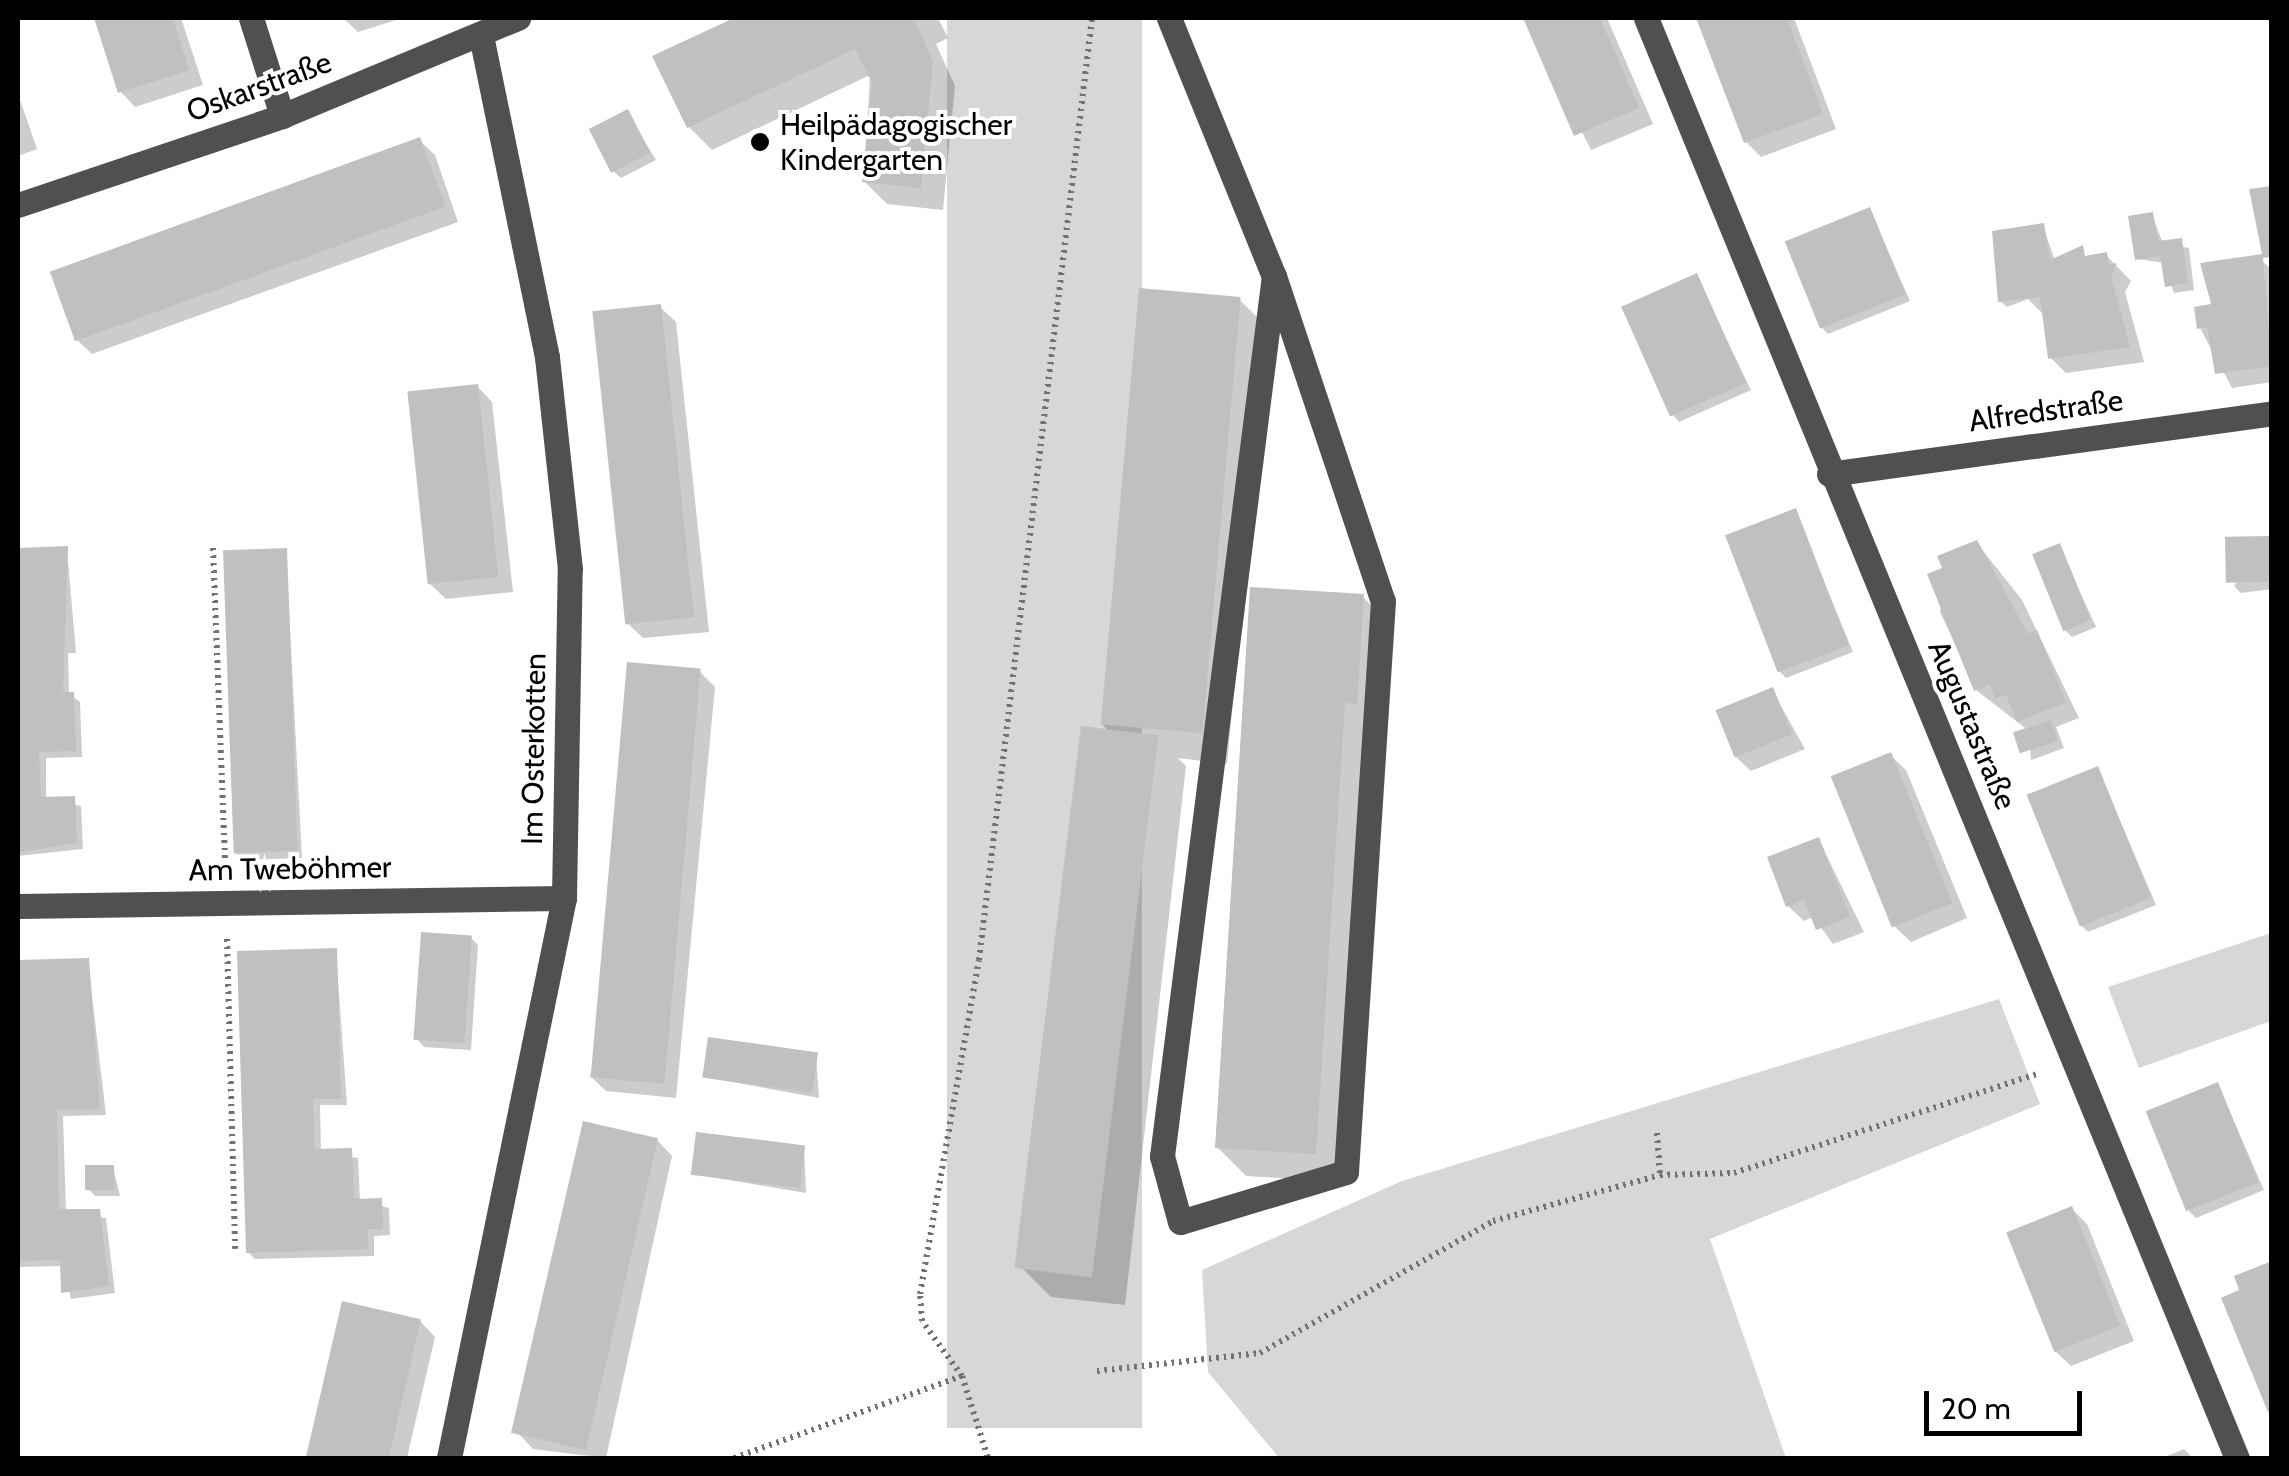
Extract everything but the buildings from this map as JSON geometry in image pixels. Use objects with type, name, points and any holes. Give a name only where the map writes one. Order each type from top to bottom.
[{"type":"street","points":[[251,18],[282,116]]},
{"type":"street","name":"Oskarstraße","points":[[18,205],[282,116],[518,18]]},
{"type":"street","points":[[1169,18],[1274,276],[1383,601],[1346,1172],[1180,1222],[1162,1156],[1274,276]]},
{"type":"street","name":"Augustastraße","points":[[1646,18],[1829,474],[2079,1060],[2238,1458]]},
{"type":"street","name":"Im Osterkotten","points":[[449,1458],[564,898],[570,569],[548,358],[480,36]]},
{"type":"street","name":"Alfredstraße","points":[[1829,474],[2272,413]]},
{"type":"street","name":"Am Tweböhmer","points":[[18,906],[564,898]]},
{"type":"path","points":[[988,1458],[962,1376],[922,1321],[920,1294],[979,960],[1092,18]]},
{"type":"path","points":[[1096,1372],[1260,1353],[1493,1221],[1660,1176],[1734,1173],[2079,1060]]},
{"type":"path","points":[[1657,1133],[1660,1176]]},
{"type":"path","points":[[734,1458],[962,1376]]},
{"type":"shaded area","points":[[947,18],[1142,18],[1142,1428],[947,1428]]},
{"type":"shaded area","points":[[2271,933],[2271,1021],[2139,1068],[2108,987]]},
{"type":"shaded area","points":[[1999,999],[2040,1104],[1710,1239],[1786,1458],[1279,1458],[1208,1372],[1202,1270],[1402,1181]]},
{"type":"place","name":"Heilpädagogischer Kindergarten","points":[[760,142]]}]
